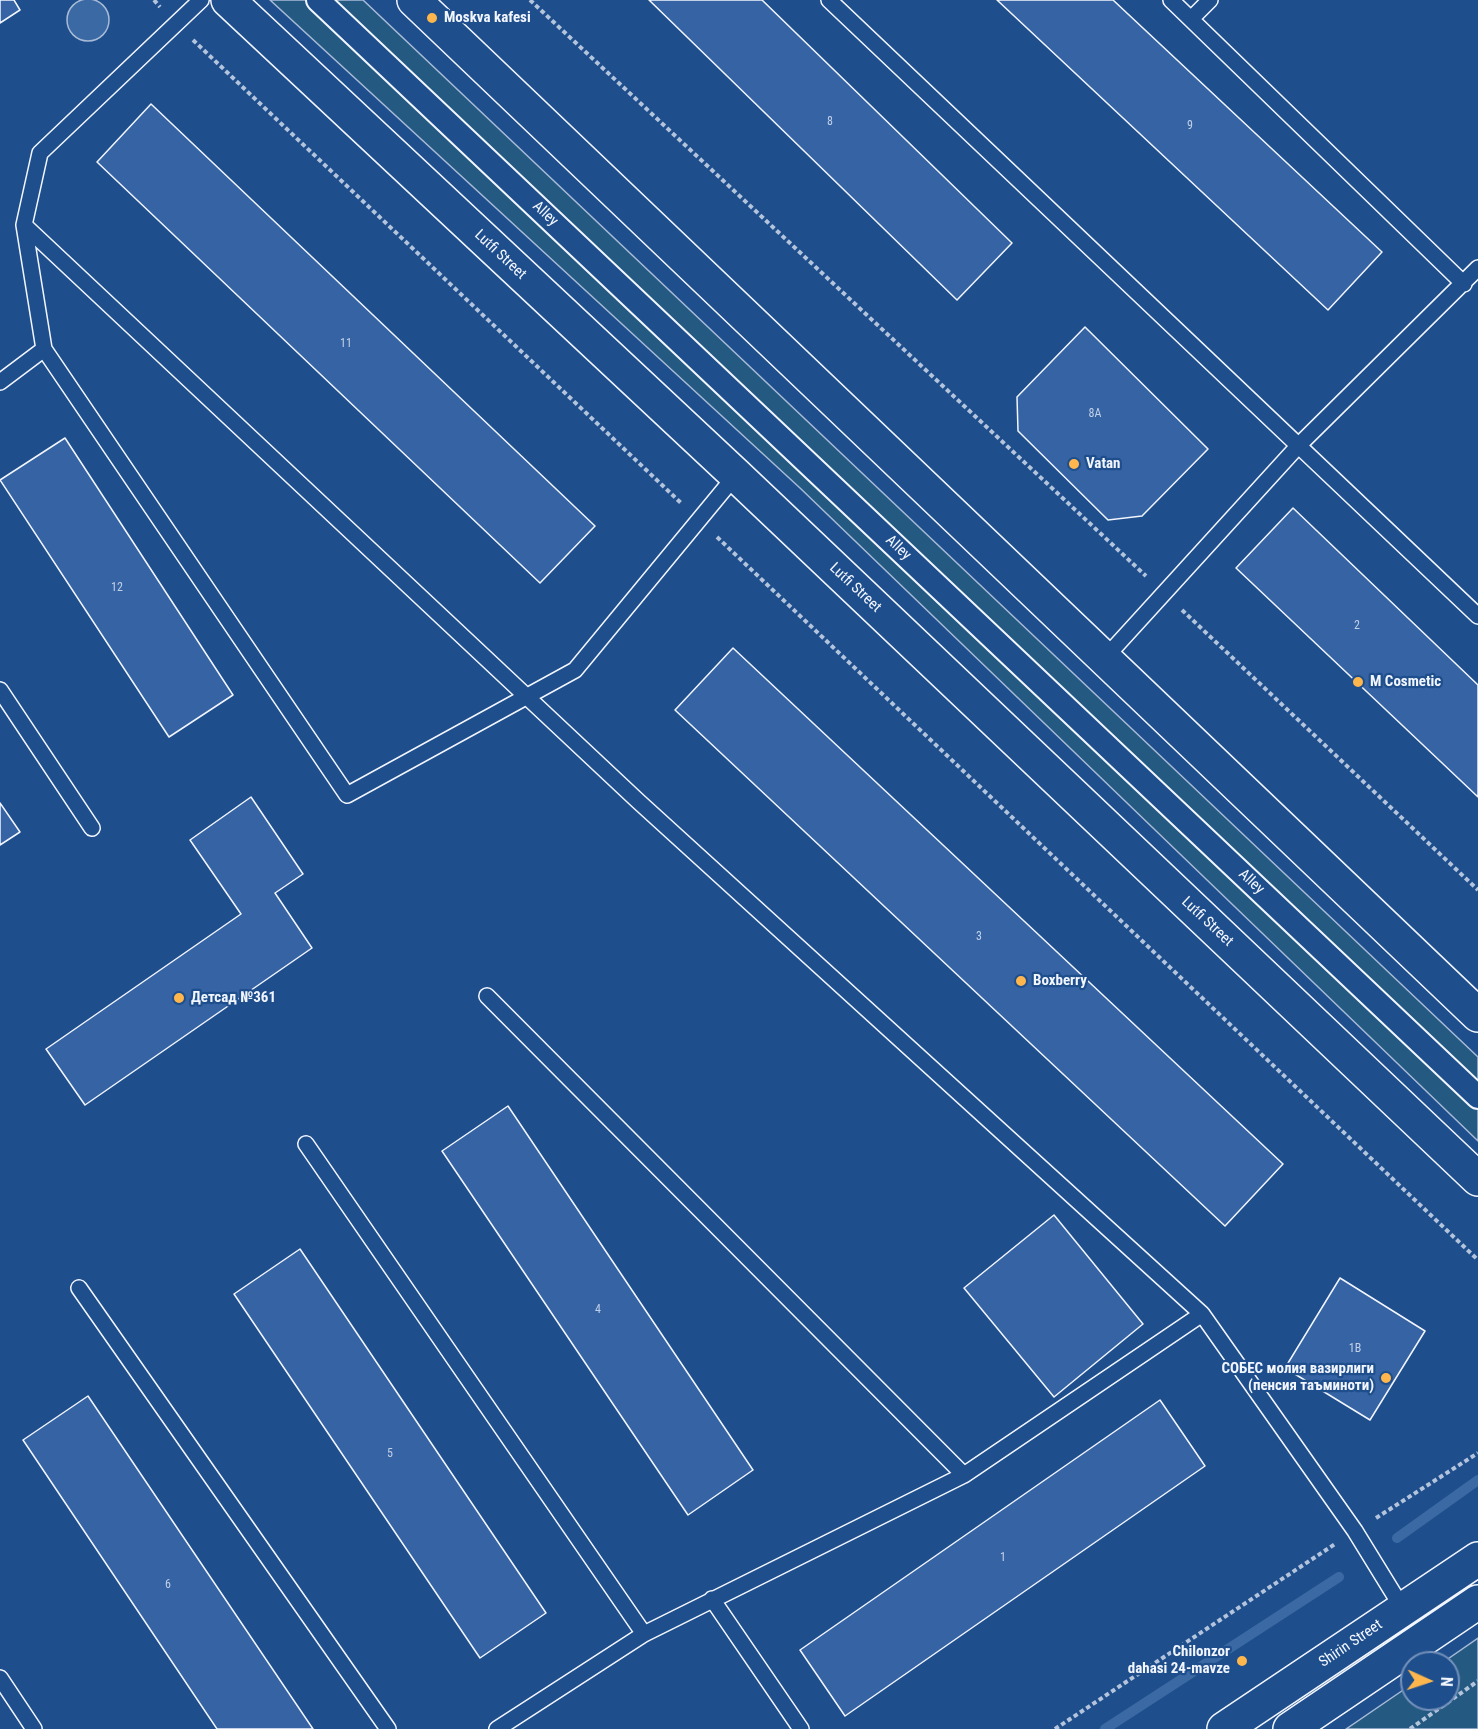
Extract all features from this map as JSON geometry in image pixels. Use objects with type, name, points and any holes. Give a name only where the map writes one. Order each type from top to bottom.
[{"type":"main road","name":"Lutfi Street","points":[[228,0],[736,475],[1478,1179]]},
{"type":"main road","points":[[414,0],[1478,1015]]},
{"type":"main road","name":"Shirin Street","points":[[1224,1729],[1478,1559]]},
{"type":"main road","points":[[1290,1729],[1478,1602]]},
{"type":"street","name":"Alley","points":[[318,0],[1478,1097]]},
{"type":"lane","points":[[201,0],[40,153],[24,225],[44,349],[347,795],[574,670],[736,475]]},
{"type":"lane","points":[[829,0],[1478,616]]},
{"type":"lane","points":[[1171,0],[1464,284]]},
{"type":"lane","points":[[1191,19],[1210,0]]},
{"type":"lane","points":[[24,225],[647,809],[1202,1314],[1355,1531],[1403,1609]]},
{"type":"lane","points":[[1104,659],[1166,594],[1299,445],[1478,268]]},
{"type":"lane","points":[[0,382],[44,349]]},
{"type":"lane","points":[[0,690],[92,828]]},
{"type":"lane","points":[[487,996],[964,1475]]},
{"type":"lane","points":[[306,1144],[644,1634]]},
{"type":"lane","points":[[79,1288],[388,1729]]},
{"type":"lane","points":[[496,1729],[644,1634],[964,1475],[1202,1314]]},
{"type":"lane","points":[[712,1599],[801,1729]]},
{"type":"lane","points":[[0,1678],[34,1729]]},
{"type":"path","points":[[154,0],[1478,1260]]},
{"type":"path","points":[[530,0],[1166,594],[1478,890]]},
{"type":"path","points":[[1055,1729],[1355,1531],[1478,1453]]},
{"type":"path","points":[[1410,1729],[1478,1681]]},
{"type":"shaded area","points":[[88,-1],[96,0],[103,5],[108,12],[108,28],[103,35],[96,40],[88,41],[80,40],[73,35],[68,28],[67,20],[68,12],[73,5],[80,0]]},
{"type":"shaded area","points":[[270,0],[363,0],[1478,1057],[1478,1141],[800,488]]},
{"type":"shaded area","points":[[1478,1638],[1478,1729],[1346,1729],[1400,1692],[1400,1711],[1460,1711],[1459,1651]]},
{"type":"building","points":[[0,0],[14,0],[20,10],[0,23]]},
{"type":"building","points":[[649,0],[762,0],[1012,243],[957,300]]},
{"type":"building","points":[[997,0],[1113,0],[1382,252],[1328,310]]},
{"type":"building","points":[[151,104],[595,526],[540,583],[97,162]]},
{"type":"building","name":"Vatan","points":[[1085,327],[1208,449],[1142,516],[1108,520],[1018,431],[1017,397]]},
{"type":"building","points":[[65,438],[233,695],[169,737],[0,480]]},
{"type":"building","points":[[1293,508],[1478,685],[1478,797],[1236,568]]},
{"type":"building","points":[[733,648],[1283,1164],[1225,1226],[675,710]]},
{"type":"building","name":"Детсад №361","points":[[251,797],[303,874],[275,893],[312,948],[85,1105],[46,1049],[241,914],[190,840]]},
{"type":"building","points":[[0,803],[20,832],[0,845]]},
{"type":"building","points":[[508,1106],[753,1470],[688,1515],[442,1151]]},
{"type":"building","points":[[1054,1215],[1143,1324],[1054,1397],[964,1288]]},
{"type":"building","points":[[300,1249],[546,1613],[480,1658],[234,1294]]},
{"type":"building","points":[[1340,1278],[1425,1331],[1370,1420],[1285,1368]]},
{"type":"building","points":[[88,1396],[313,1729],[217,1729],[23,1440]]},
{"type":"building","points":[[1160,1400],[1205,1466],[845,1716],[800,1650]]},
{"type":"waterway","points":[[1397,1538],[1478,1480]]},
{"type":"waterway","points":[[1105,1729],[1339,1577]]},
{"type":"place","name":"Moskva kafesi","points":[[432,18]]},
{"type":"place","name":"Vatan","points":[[1074,464]]},
{"type":"place","name":"M Cosmetic","points":[[1358,682]]},
{"type":"place","name":"Boxberry","points":[[1021,981]]},
{"type":"place","name":"Детсад №361","points":[[179,998]]},
{"type":"place","name":"СОБЕС молия вазирлиги (пенсия таъминоти)","points":[[1386,1378]]},
{"type":"place","name":"Chilonzor dahasi 24-mavze","points":[[1242,1661]]}]
